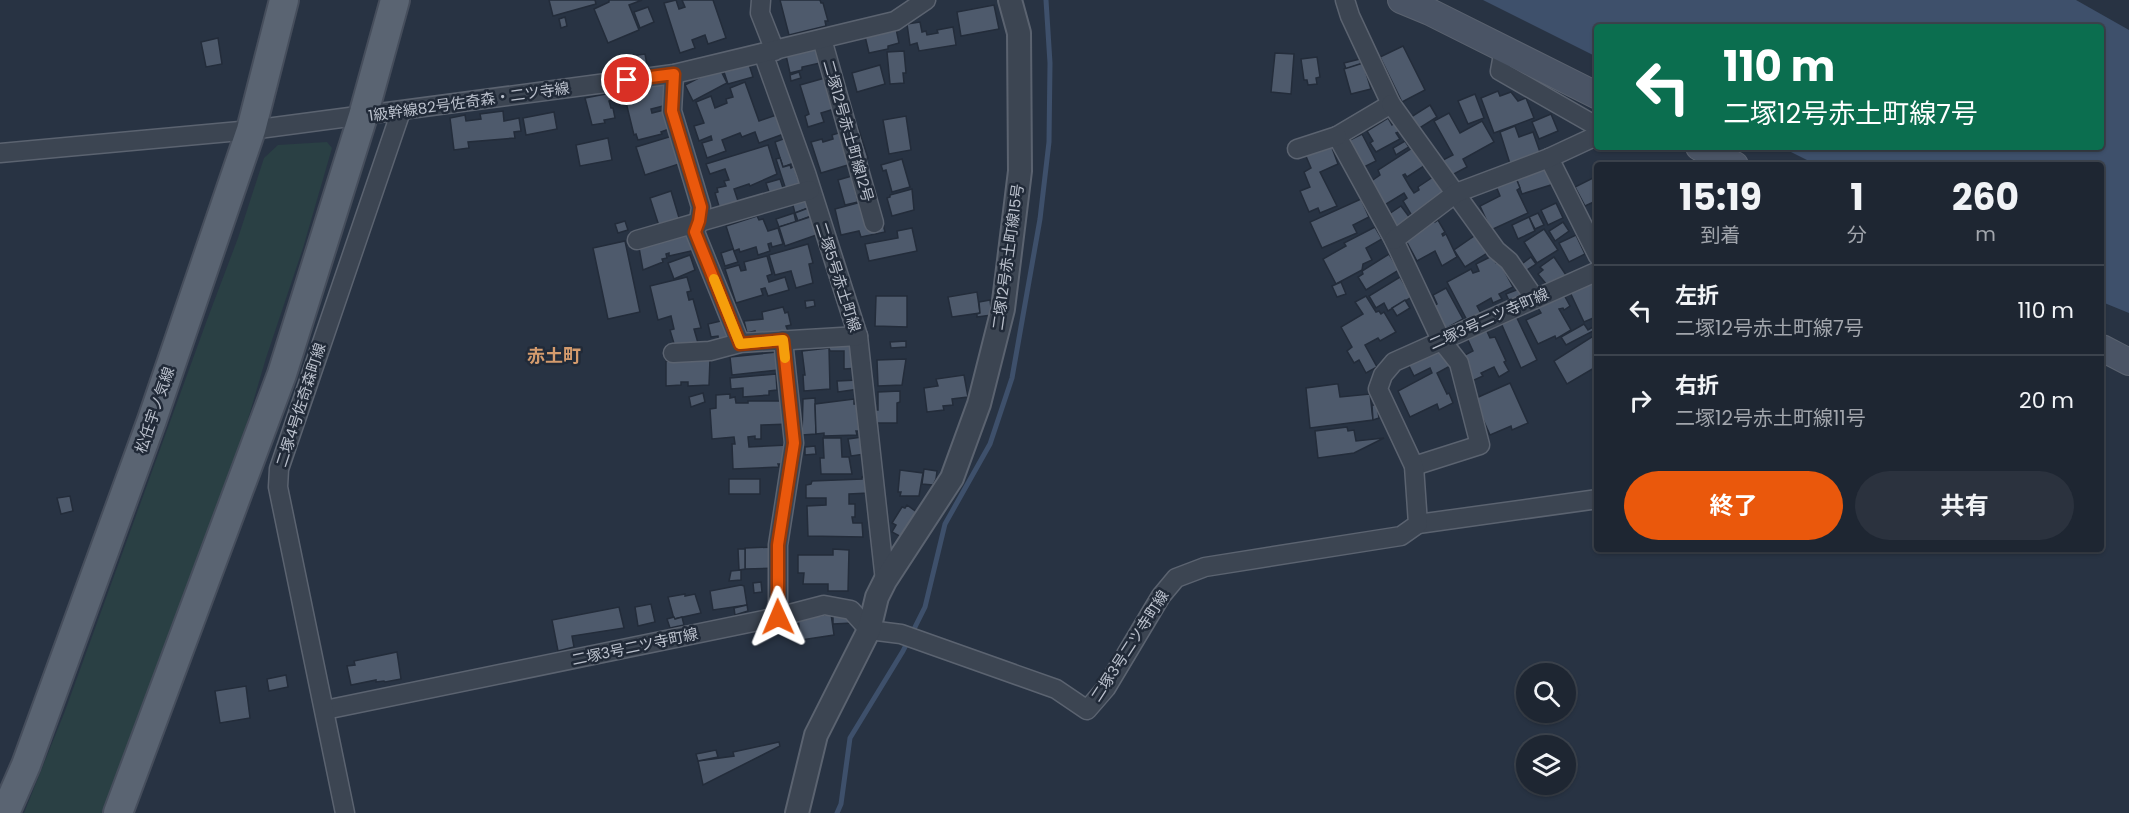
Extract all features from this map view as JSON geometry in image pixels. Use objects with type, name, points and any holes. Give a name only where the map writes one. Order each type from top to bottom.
[{"type":"main road","name":"松任宇ノ気線","points":[[5,813],[26,765],[152,420],[251,130],[284,0]]},
{"type":"main road","points":[[118,813],[282,374],[363,116],[395,0]]},
{"type":"main road","points":[[1401,0],[1430,12],[1594,94]]},
{"type":"main road","points":[[1705,150],[1729,162]]},
{"type":"main road","points":[[2104,349],[2129,362]]},
{"type":"street","name":"二塚5号赤土町線","points":[[761,0],[760,13],[769,52],[810,190],[858,336],[885,581]]},
{"type":"street","name":"1級幹線82号佐奇森・二ツ寺線","points":[[0,153],[251,130],[674,74],[895,21],[926,0]]},
{"type":"street","name":"二塚12号赤土町線15号","points":[[870,630],[877,597],[885,581],[952,478],[979,404],[1003,309],[1020,171],[1019,33],[1010,0]]},
{"type":"street","points":[[1345,0],[1350,16],[1391,104],[1496,250],[1509,261],[1535,299]]},
{"type":"street","name":"二塚12号赤土町線12号","points":[[822,39],[874,223]]},
{"type":"street","points":[[1504,49],[1500,71],[1594,131]]},
{"type":"street","points":[[674,74],[672,111],[701,207],[695,232],[740,344]]},
{"type":"street","points":[[1297,149],[1337,136],[1391,104]]},
{"type":"street","name":"二塚4号佐奇森町線","points":[[345,813],[278,487],[279,469],[400,111]]},
{"type":"street","points":[[1394,240],[1456,193],[1549,158],[1594,133]]},
{"type":"street","points":[[1337,136],[1394,240],[1441,340],[1459,363],[1480,445],[1414,466]]},
{"type":"street","points":[[1549,158],[1594,247]]},
{"type":"street","points":[[637,240],[810,190]]},
{"type":"street","name":"二塚3号二ツ寺町線","points":[[325,710],[778,617],[824,605],[851,610],[870,630],[901,634],[1056,689],[1087,710],[1106,688],[1161,596],[1176,578],[1206,567],[1401,536],[1418,524],[1414,466],[1378,388],[1383,375],[1394,362],[1594,273]]},
{"type":"street","points":[[672,354],[710,351],[740,344],[858,336]]},
{"type":"street","points":[[778,617],[778,545],[794,443],[783,340]]},
{"type":"street","points":[[251,461],[278,487]]},
{"type":"street","points":[[1418,524],[1594,500]]},
{"type":"street","points":[[797,813],[816,735],[870,630]]},
{"type":"green space","points":[[327,142],[332,148],[230,480],[103,813],[24,813],[65,711],[238,238],[264,158],[278,145]]},
{"type":"water","points":[[1483,0],[2076,0],[2129,30],[2129,313],[2104,303],[2104,162],[1811,162],[1787,150],[2104,150],[2104,24],[1594,24],[1594,56]]},
{"type":"building","points":[[549,0],[595,0],[596,4],[553,16]]},
{"type":"building","points":[[609,0],[642,0],[629,5],[639,30],[608,43],[594,9]]},
{"type":"building","points":[[676,0],[679,9],[685,7],[682,0],[713,0],[726,38],[708,44],[705,35],[692,40],[695,48],[680,53],[664,3]]},
{"type":"building","points":[[780,0],[820,0],[828,21],[825,21],[826,26],[789,35]]},
{"type":"building","points":[[994,5],[999,29],[961,36],[957,12]]},
{"type":"building","points":[[648,7],[654,22],[640,28],[634,12]]},
{"type":"building","points":[[565,17],[567,26],[561,28],[559,19]]},
{"type":"building","points":[[920,22],[922,32],[926,31],[927,35],[938,33],[937,30],[953,27],[956,45],[919,51],[917,43],[910,45],[907,24]]},
{"type":"building","points":[[895,24],[899,43],[888,46],[888,49],[869,53],[864,32]]},
{"type":"building","points":[[218,38],[222,64],[206,67],[201,42]]},
{"type":"building","points":[[816,44],[820,63],[802,67],[802,70],[790,73],[785,51]]},
{"type":"building","points":[[1403,46],[1425,90],[1402,102],[1380,57]]},
{"type":"building","points":[[904,51],[906,73],[903,73],[904,83],[890,84],[887,52]]},
{"type":"building","points":[[1275,53],[1294,54],[1291,94],[1271,92]]},
{"type":"building","points":[[645,54],[647,65],[634,68],[631,56]]},
{"type":"building","points":[[1317,57],[1320,77],[1316,78],[1317,84],[1308,85],[1307,80],[1304,80],[1301,59]]},
{"type":"building","points":[[747,58],[753,77],[728,84],[722,66]]},
{"type":"building","points":[[1360,59],[1361,64],[1346,69],[1344,63]]},
{"type":"building","points":[[1363,63],[1371,89],[1351,94],[1344,69]]},
{"type":"building","points":[[718,65],[727,83],[693,101],[685,85]]},
{"type":"building","points":[[880,65],[885,84],[857,92],[852,73]]},
{"type":"building","points":[[799,72],[801,78],[791,81],[790,75]]},
{"type":"building","points":[[832,76],[844,106],[821,113],[824,122],[808,127],[805,116],[809,114],[800,85]]},
{"type":"building","points":[[665,79],[671,104],[651,109],[652,113],[664,110],[669,129],[661,132],[662,134],[638,140],[636,134],[634,135],[623,90]]},
{"type":"building","points":[[745,82],[759,121],[785,112],[792,131],[759,143],[755,132],[742,137],[740,133],[722,140],[726,151],[707,158],[702,143],[712,140],[711,136],[699,141],[694,126],[704,123],[696,102],[711,96],[715,108],[727,103],[726,99],[733,97],[730,88]]},
{"type":"building","points":[[1498,91],[1500,96],[1511,92],[1518,101],[1526,98],[1534,118],[1494,133],[1481,98]]},
{"type":"building","points":[[611,93],[612,100],[609,101],[615,118],[604,120],[605,123],[592,125],[585,98]]},
{"type":"building","points":[[1475,94],[1484,118],[1468,124],[1458,101]]},
{"type":"building","points":[[1430,105],[1437,117],[1418,129],[1411,117]]},
{"type":"building","points":[[503,111],[504,121],[519,118],[521,131],[514,132],[515,138],[468,142],[469,148],[454,150],[450,118],[465,115],[466,121],[481,119],[480,114]]},
{"type":"building","points":[[554,112],[557,129],[526,135],[523,118]]},
{"type":"building","points":[[1449,113],[1460,133],[1482,121],[1494,142],[1463,159],[1467,167],[1452,175],[1443,160],[1453,155],[1434,121]]},
{"type":"building","points":[[1551,114],[1558,131],[1539,139],[1532,122]]},
{"type":"building","points":[[906,116],[911,150],[889,154],[883,120]]},
{"type":"building","points":[[1388,118],[1392,125],[1395,123],[1399,132],[1396,133],[1400,139],[1376,152],[1370,143],[1373,141],[1367,131]]},
{"type":"building","points":[[1515,126],[1519,137],[1533,132],[1541,155],[1511,167],[1500,132]]},
{"type":"building","points":[[858,127],[868,158],[860,160],[861,164],[849,168],[848,165],[821,173],[811,142],[833,139],[832,135]]},
{"type":"building","points":[[682,133],[679,164],[645,175],[636,147]]},
{"type":"building","points":[[1362,134],[1376,161],[1360,169],[1346,142]]},
{"type":"building","points":[[794,135],[802,160],[783,167],[775,142]]},
{"type":"building","points":[[608,138],[612,160],[580,166],[576,145]]},
{"type":"building","points":[[1405,141],[1409,147],[1396,155],[1393,148]]},
{"type":"building","points":[[768,145],[777,174],[750,186],[749,184],[734,189],[740,207],[721,213],[715,193],[718,192],[717,188],[726,186],[724,181],[729,180],[725,169],[710,174],[706,164]]},
{"type":"building","points":[[1331,145],[1338,164],[1320,172],[1337,206],[1320,213],[1318,208],[1309,212],[1300,191],[1310,187],[1304,172],[1311,168],[1305,154]]},
{"type":"building","points":[[1412,148],[1424,166],[1407,177],[1403,175],[1414,193],[1419,190],[1418,187],[1433,177],[1444,194],[1412,216],[1403,201],[1407,198],[1404,193],[1383,206],[1370,182],[1380,175],[1378,170]]},
{"type":"building","points":[[780,158],[783,167],[794,166],[798,179],[807,176],[810,185],[787,193],[776,159]]},
{"type":"building","points":[[902,159],[910,187],[892,192],[886,170],[883,171],[881,165]]},
{"type":"building","points":[[1548,167],[1554,184],[1522,194],[1516,178]]},
{"type":"building","points":[[869,171],[876,195],[863,198],[860,188],[855,189],[858,202],[845,205],[838,180]]},
{"type":"building","points":[[1516,178],[1520,188],[1517,190],[1528,213],[1491,230],[1480,206],[1500,196],[1496,186]]},
{"type":"building","points":[[1594,178],[1594,202],[1585,206],[1575,187]]},
{"type":"building","points":[[780,179],[785,194],[771,198],[766,183]]},
{"type":"building","points":[[912,189],[914,210],[892,216],[887,198],[890,195]]},
{"type":"building","points":[[671,191],[680,221],[659,226],[650,198]]},
{"type":"building","points":[[813,195],[816,205],[795,213],[792,202]]},
{"type":"building","points":[[876,198],[885,232],[861,237],[859,231],[841,235],[835,209]]},
{"type":"building","points":[[1361,199],[1369,217],[1353,225],[1357,233],[1322,248],[1310,222]]},
{"type":"building","points":[[1556,203],[1563,218],[1548,225],[1541,210]]},
{"type":"building","points":[[816,205],[819,213],[798,221],[795,213]]},
{"type":"building","points":[[1401,206],[1410,218],[1398,227],[1389,214]]},
{"type":"building","points":[[794,213],[796,222],[779,227],[776,219]]},
{"type":"building","points":[[1538,213],[1544,225],[1535,229],[1529,217]]},
{"type":"building","points":[[819,214],[825,232],[785,246],[779,227]]},
{"type":"building","points":[[757,216],[759,220],[763,219],[768,231],[778,228],[783,244],[772,247],[771,243],[768,244],[770,251],[758,255],[756,247],[740,252],[739,249],[734,251],[726,226]]},
{"type":"building","points":[[1529,217],[1535,231],[1518,239],[1512,225]]},
{"type":"building","points":[[1434,219],[1435,222],[1438,220],[1445,232],[1443,236],[1446,234],[1457,257],[1442,266],[1435,251],[1417,261],[1404,237]]},
{"type":"building","points":[[625,221],[628,230],[618,233],[615,224]]},
{"type":"building","points":[[1563,222],[1569,231],[1555,241],[1549,231]]},
{"type":"building","points":[[1375,227],[1382,239],[1366,248],[1372,260],[1363,264],[1362,270],[1336,284],[1323,259],[1346,246],[1344,243]]},
{"type":"building","points":[[912,228],[917,251],[869,261],[865,244],[898,238],[897,231]]},
{"type":"building","points":[[1544,229],[1558,250],[1537,263],[1524,242]]},
{"type":"building","points":[[698,231],[700,249],[669,256],[669,253],[666,254],[667,258],[662,259],[663,262],[643,270],[638,242]]},
{"type":"building","points":[[1477,234],[1489,252],[1465,267],[1454,250]]},
{"type":"building","points":[[1576,235],[1585,254],[1569,262],[1559,243]]},
{"type":"building","points":[[625,241],[640,312],[608,319],[593,248]]},
{"type":"building","points":[[808,244],[813,263],[809,264],[813,283],[796,288],[791,271],[775,275],[769,255]]},
{"type":"building","points":[[733,249],[738,262],[725,266],[721,253]]},
{"type":"building","points":[[1389,254],[1399,270],[1366,290],[1358,277],[1363,274],[1362,271]]},
{"type":"building","points":[[690,255],[695,270],[674,279],[668,263]]},
{"type":"building","points":[[767,256],[772,274],[767,276],[769,282],[785,277],[789,290],[768,296],[765,288],[761,289],[763,295],[736,303],[725,269],[739,265],[741,271],[746,270],[744,262]]},
{"type":"building","points":[[1492,256],[1496,263],[1499,261],[1513,287],[1499,294],[1502,299],[1493,303],[1491,298],[1477,306],[1483,317],[1469,324],[1447,282],[1471,269],[1473,273],[1479,271],[1476,264]]},
{"type":"building","points":[[1531,257],[1536,264],[1524,272],[1519,266]]},
{"type":"building","points":[[1554,257],[1566,275],[1547,285],[1538,274],[1543,270],[1540,267]]},
{"type":"building","points":[[687,277],[691,291],[687,292],[689,300],[693,299],[701,328],[694,329],[698,343],[675,347],[670,330],[674,329],[671,316],[658,320],[650,286]]},
{"type":"building","points":[[1400,277],[1412,297],[1388,311],[1384,303],[1376,308],[1369,296]]},
{"type":"building","points":[[1594,278],[1594,318],[1584,322],[1569,290]]},
{"type":"building","points":[[1341,282],[1346,294],[1337,297],[1332,286]]},
{"type":"building","points":[[1446,288],[1463,319],[1445,329],[1433,306],[1437,304],[1433,295]]},
{"type":"building","points":[[1519,289],[1523,299],[1511,305],[1506,294]]},
{"type":"building","points":[[977,292],[980,313],[952,317],[948,297]]},
{"type":"building","points":[[1563,293],[1570,306],[1564,310],[1559,309],[1571,330],[1556,339],[1555,336],[1538,344],[1526,320],[1541,313],[1537,306]]},
{"type":"building","points":[[876,296],[907,296],[907,327],[875,326]]},
{"type":"building","points":[[1366,296],[1376,312],[1379,311],[1381,314],[1384,312],[1396,332],[1380,341],[1378,338],[1365,345],[1377,367],[1366,373],[1359,360],[1354,363],[1347,351],[1352,347],[1341,327],[1363,314],[1355,302]]},
{"type":"building","points":[[814,300],[815,306],[806,308],[805,301]]},
{"type":"building","points":[[990,300],[992,315],[977,317],[980,313],[979,302]]},
{"type":"building","points":[[1405,300],[1410,308],[1397,316],[1392,308]]},
{"type":"building","points":[[783,307],[785,313],[788,312],[791,325],[786,326],[788,331],[757,343],[755,331],[747,333],[744,321],[763,319],[762,312]]},
{"type":"building","points":[[1516,316],[1537,360],[1521,368],[1501,323]]},
{"type":"building","points":[[725,320],[730,345],[720,347],[718,336],[711,337],[708,324]]},
{"type":"building","points":[[1584,324],[1588,330],[1594,328],[1566,345],[1561,337]]},
{"type":"building","points":[[1486,329],[1490,338],[1495,337],[1509,371],[1499,377],[1494,367],[1481,373],[1483,376],[1472,381],[1461,357],[1473,351],[1467,338]]},
{"type":"building","points":[[1594,336],[1594,368],[1567,384],[1554,361]]},
{"type":"building","points":[[906,341],[906,347],[891,348],[890,342]]},
{"type":"building","points":[[852,345],[860,368],[844,369],[844,351],[830,351],[826,348],[826,347]]},
{"type":"building","points":[[1443,346],[1452,365],[1437,373],[1453,403],[1439,410],[1437,404],[1410,417],[1398,391],[1432,373],[1430,368],[1414,376],[1408,364]]},
{"type":"building","points":[[829,348],[830,389],[804,391],[802,351]]},
{"type":"building","points":[[777,352],[778,370],[732,375],[730,357]]},
{"type":"building","points":[[710,359],[709,385],[688,386],[688,382],[681,382],[681,385],[666,386],[666,361]]},
{"type":"building","points":[[906,359],[902,385],[878,386],[877,360]]},
{"type":"building","points":[[776,374],[777,390],[769,391],[769,395],[743,397],[743,388],[731,389],[730,378]]},
{"type":"building","points":[[964,375],[968,397],[952,399],[953,405],[943,406],[944,410],[927,412],[924,388],[938,386],[936,379]]},
{"type":"building","points":[[858,380],[859,389],[838,392],[837,381]]},
{"type":"building","points":[[1510,383],[1528,423],[1512,430],[1511,426],[1490,435],[1474,399]]},
{"type":"building","points":[[1338,384],[1340,397],[1370,394],[1373,420],[1310,428],[1306,388]]},
{"type":"building","points":[[900,391],[900,402],[897,403],[897,423],[876,423],[875,410],[878,410],[878,392]]},
{"type":"building","points":[[703,393],[705,402],[691,407],[689,397]]},
{"type":"building","points":[[730,394],[730,398],[735,397],[736,403],[789,401],[790,424],[761,425],[761,439],[755,439],[755,436],[748,437],[749,447],[788,445],[789,464],[778,464],[779,467],[733,469],[734,437],[712,439],[710,409],[716,408],[716,395]]},
{"type":"building","points":[[815,398],[816,434],[802,435],[803,399]]},
{"type":"building","points":[[854,399],[854,404],[857,404],[859,431],[856,431],[857,435],[824,436],[824,433],[816,434],[815,404]]},
{"type":"building","points":[[1372,405],[1377,405],[1379,418],[1373,420]]},
{"type":"building","points":[[1347,427],[1348,431],[1354,430],[1356,441],[1384,438],[1354,453],[1318,458],[1315,431]]},
{"type":"building","points":[[862,437],[865,454],[851,456],[848,439]]},
{"type":"building","points":[[823,438],[841,438],[842,457],[849,457],[852,474],[821,474],[820,458],[824,458]]},
{"type":"building","points":[[815,446],[816,454],[805,455],[805,447]]},
{"type":"building","points":[[924,469],[937,471],[933,485],[922,484]]},
{"type":"building","points":[[900,470],[923,473],[919,496],[900,496],[901,492],[898,492]]},
{"type":"building","points":[[862,477],[868,477],[869,493],[849,494],[849,504],[855,504],[853,523],[862,523],[863,537],[808,536],[807,506],[826,505],[826,498],[806,498],[806,485],[811,484],[812,481],[862,479]]},
{"type":"building","points":[[729,479],[760,479],[760,494],[729,494]]},
{"type":"building","points":[[70,496],[73,511],[61,514],[57,498]]},
{"type":"building","points":[[907,505],[918,513],[903,538],[892,532],[896,525],[892,523],[902,507],[905,508]]},
{"type":"building","points":[[775,547],[778,568],[745,569],[745,548]]},
{"type":"building","points":[[738,549],[745,549],[745,569],[739,570]]},
{"type":"building","points":[[833,549],[849,550],[848,591],[828,591],[828,584],[803,584],[804,573],[798,573],[798,555],[833,555]]},
{"type":"building","points":[[741,570],[741,580],[729,581],[731,571]]},
{"type":"building","points":[[761,582],[762,592],[754,593],[753,583]]},
{"type":"building","points":[[744,586],[747,605],[713,610],[710,591]]},
{"type":"building","points":[[685,594],[685,596],[695,594],[701,613],[674,619],[668,597]]},
{"type":"building","points":[[651,604],[655,622],[638,626],[635,607]]},
{"type":"building","points":[[747,605],[748,611],[735,615],[734,608]]},
{"type":"building","points":[[619,607],[624,628],[572,636],[574,647],[558,651],[552,620]]},
{"type":"building","points":[[851,613],[852,623],[833,624],[833,614]]},
{"type":"building","points":[[831,614],[834,635],[801,640],[798,619]]},
{"type":"building","points":[[674,617],[675,619],[682,617],[684,625],[670,628],[667,619]]},
{"type":"building","points":[[397,652],[401,679],[385,682],[376,682],[376,680],[351,685],[347,666],[355,665],[354,661]]},
{"type":"building","points":[[286,675],[288,687],[269,691],[267,679]]},
{"type":"building","points":[[246,686],[250,718],[220,723],[215,691]]},
{"type":"building","points":[[779,742],[780,746],[703,785],[698,761],[734,756],[733,752]]},
{"type":"building","points":[[716,750],[718,757],[698,761],[696,754]]},
{"type":"waterway","points":[[837,813],[841,804],[850,738],[903,651],[925,607],[945,524],[990,444],[1012,378],[1040,219],[1049,142],[1050,63],[1046,0]]},
{"type":"slow traffic","points":[[714,279],[740,344],[783,340],[785,358]]},
{"type":"district","name":"赤土町","points":[[554,356]]},
{"type":"route","points":[[627,80],[674,74],[672,111],[701,207],[695,232],[740,344],[783,340],[794,443],[778,545],[778,617]]}]
